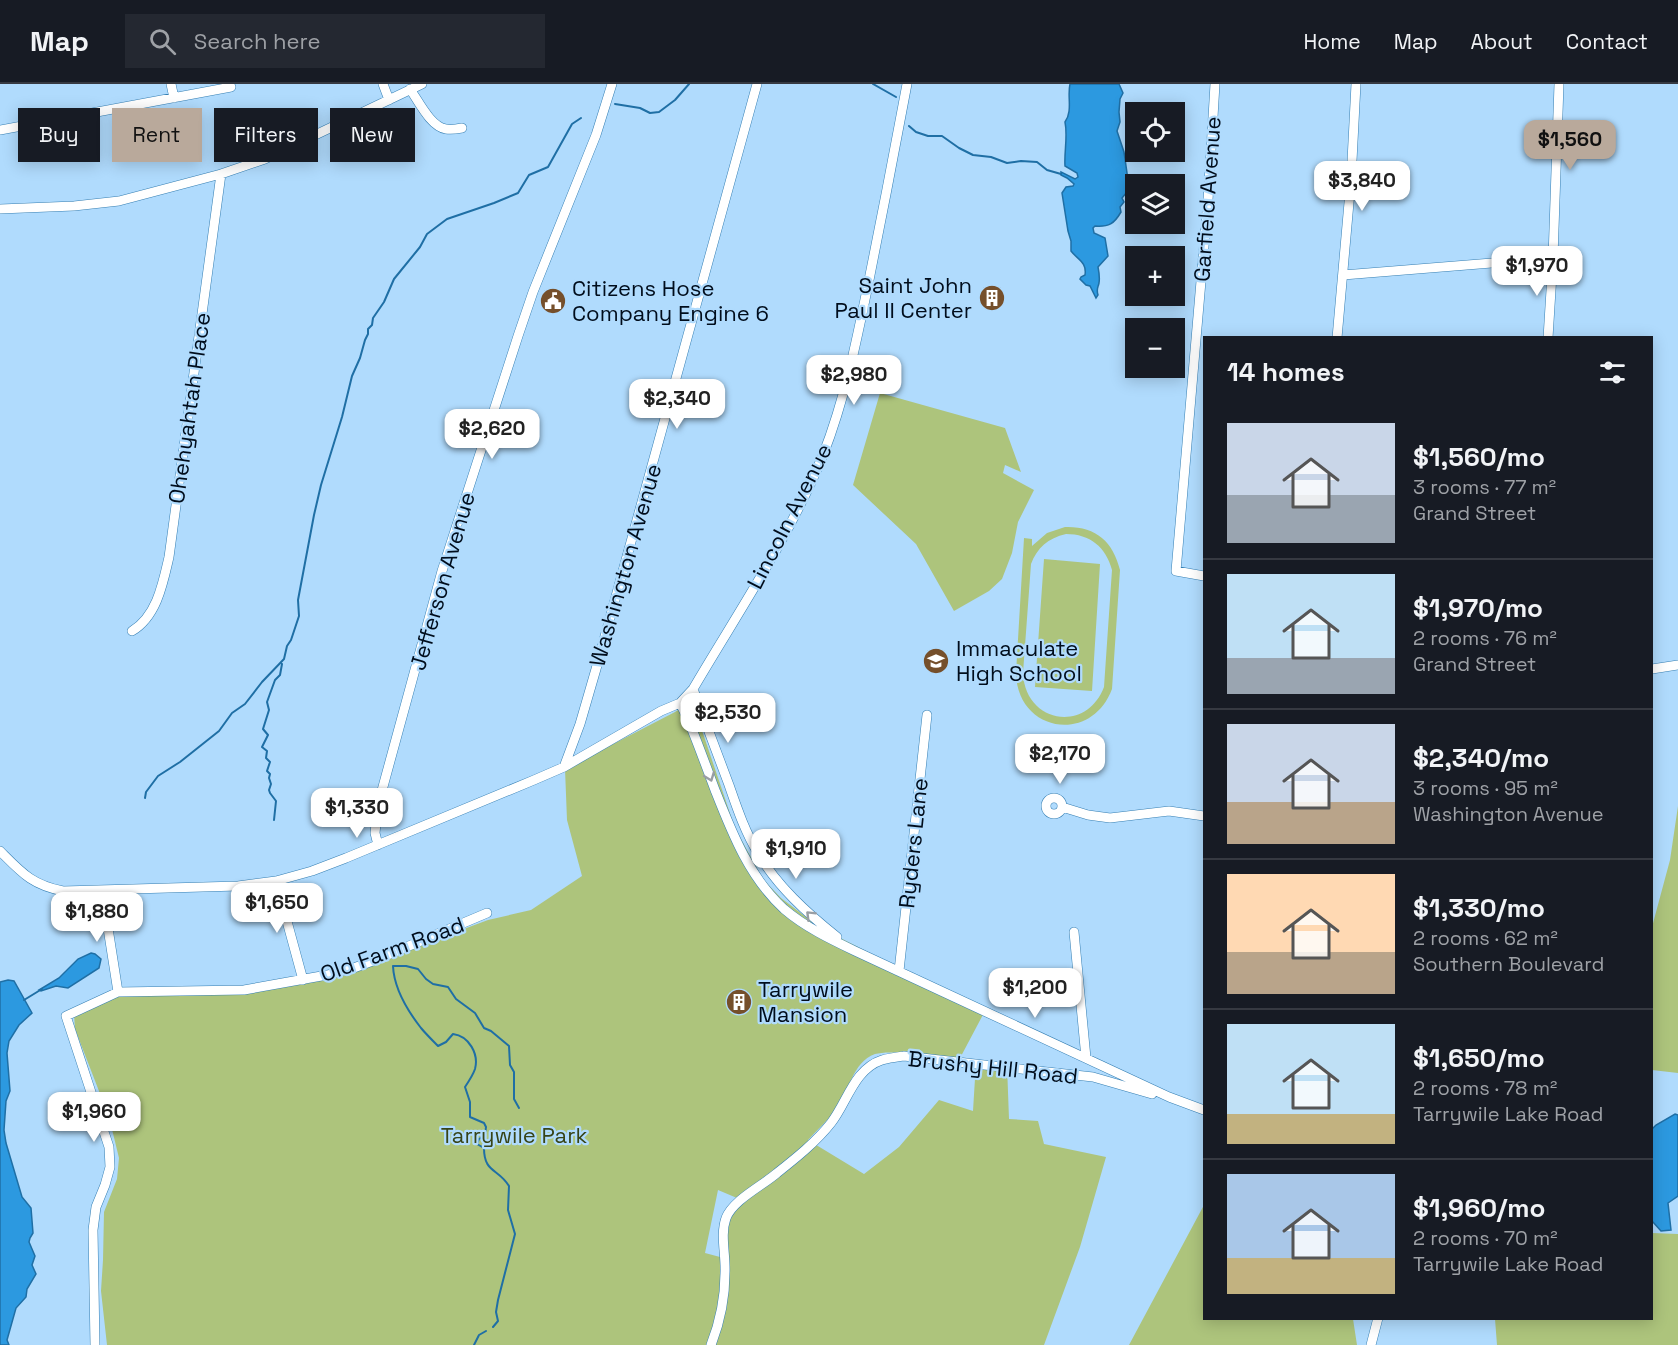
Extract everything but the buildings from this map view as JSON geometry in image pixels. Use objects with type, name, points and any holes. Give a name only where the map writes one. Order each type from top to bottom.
[{"type":"street","points":[[171,84],[174,98]]},
{"type":"street","points":[[382,84],[389,100]]},
{"type":"street","points":[[0,209],[74,206],[119,201],[221,174],[265,159],[422,84]]},
{"type":"street","name":"Jefferson Avenue","points":[[378,844],[375,833],[378,805],[442,571],[533,292],[596,135],[612,84]]},
{"type":"street","name":"Washington Avenue","points":[[564,766],[580,724],[596,669],[757,84]]},
{"type":"street","name":"Lincoln Avenue","points":[[680,703],[693,690],[772,556],[804,497],[834,424],[853,358],[907,84]]},
{"type":"street","name":"Garfield Avenue","points":[[1203,576],[1176,571],[1208,200],[1215,84]]},
{"type":"street","points":[[1337,336],[1351,180],[1356,84]]},
{"type":"street","points":[[1548,336],[1559,84]]},
{"type":"street","points":[[0,130],[231,87]]},
{"type":"street","points":[[410,89],[438,127],[448,130],[462,128]]},
{"type":"street","name":"Ohehyahtah Place","points":[[132,631],[144,621],[157,598],[169,557],[221,174]]},
{"type":"street","points":[[1343,275],[1553,258]]},
{"type":"street","points":[[1653,669],[1678,665]]},
{"type":"street","points":[[693,690],[746,830],[758,853],[774,877],[816,921],[855,951]]},
{"type":"street","points":[[0,851],[31,880],[46,888],[63,891],[238,886],[276,881],[312,871],[564,766],[661,711],[680,703],[733,836],[763,886],[783,908],[808,927],[855,951],[1169,1097],[1203,1110]]},
{"type":"street","name":"Ryders Lane","points":[[900,971],[927,715]]},
{"type":"street","points":[[1062,807],[1088,815],[1110,818],[1169,811],[1203,816]]},
{"type":"street","points":[[276,881],[303,980]]},
{"type":"street","points":[[95,1345],[93,1230],[96,1207],[110,1167],[109,1147],[66,1016],[118,992],[102,890]]},
{"type":"street","name":"Old Farm Road","points":[[118,992],[244,990],[303,980],[351,969],[487,913]]},
{"type":"street","points":[[1074,932],[1086,1058]]},
{"type":"street","name":"Brushy Hill Road","points":[[711,1345],[724,1294],[723,1235],[725,1220],[730,1209],[780,1171],[819,1137],[832,1122],[857,1079],[875,1063],[904,1056],[1093,1077],[1139,1091],[1169,1097]]},
{"type":"street","points":[[1371,1345],[1377,1320]]},
{"type":"green space","points":[[880,393],[1005,428],[1021,472],[1005,465],[1003,473],[1034,490],[1018,522],[1012,553],[1002,579],[989,591],[954,611],[916,544],[853,485]]},
{"type":"green space","points":[[1065,527],[1076,527],[1094,533],[1101,537],[1113,551],[1120,570],[1112,689],[1102,707],[1088,718],[1073,724],[1056,724],[1041,719],[1028,708],[1020,693],[1016,673],[1024,538],[1032,539],[1032,546],[1047,533]],"holes":[[[1066,534],[1096,543],[1106,555],[1112,570],[1104,687],[1095,702],[1084,712],[1071,716],[1058,716],[1045,712],[1034,703],[1026,690],[1023,673],[1031,564],[1036,553],[1049,541]]]},
{"type":"green space","points":[[1044,559],[1100,564],[1092,691],[1035,687]]},
{"type":"green space","name":"Tarrywile Park","points":[[692,701],[735,828],[763,879],[781,898],[819,927],[986,1009],[959,1060],[892,1052],[875,1054],[867,1058],[856,1071],[836,1110],[808,1140],[864,1174],[899,1147],[939,1100],[973,1111],[976,1062],[1007,1065],[1009,1119],[1038,1121],[1044,1144],[1106,1157],[1080,1247],[1044,1345],[107,1345],[101,1291],[104,1212],[117,1179],[119,1158],[109,1117],[75,1029],[74,1014],[122,991],[209,993],[299,978],[383,958],[488,920],[531,910],[582,876],[567,820],[565,769]],"holes":[[[718,1190],[737,1198],[723,1231],[720,1257],[705,1253]]]},
{"type":"green space","points":[[1678,806],[1678,1073],[1653,1070],[1653,923],[1670,860]]},
{"type":"green space","points":[[1203,1207],[1203,1320],[1353,1320],[1357,1345],[1129,1345]]},
{"type":"green space","points":[[1653,1233],[1678,1234],[1678,1345],[1497,1345],[1495,1320],[1653,1320]]},
{"type":"water","points":[[1070,84],[1119,84],[1123,93],[1120,99],[1120,122],[1117,131],[1124,152],[1127,174],[1125,174],[1125,194],[1122,198],[1124,202],[1120,207],[1121,212],[1111,224],[1093,228],[1094,233],[1105,238],[1108,256],[1098,267],[1099,281],[1096,298],[1090,286],[1080,279],[1085,275],[1085,267],[1071,251],[1062,193],[1066,187],[1074,184],[1061,175],[1061,172],[1075,179],[1078,177],[1077,173],[1065,166],[1065,122],[1069,113]]},
{"type":"water","points":[[91,953],[101,959],[99,968],[68,988],[56,986],[39,990],[59,978],[78,959]]},
{"type":"water","points":[[14,981],[32,1013],[19,1025],[9,1041],[7,1053],[10,1091],[6,1101],[4,1130],[22,1197],[31,1208],[33,1233],[29,1242],[35,1256],[32,1265],[36,1274],[27,1289],[26,1297],[16,1308],[7,1340],[9,1345],[0,1345],[0,982]]},
{"type":"water","points":[[1675,1114],[1678,1115],[1678,1196],[1668,1203],[1671,1230],[1661,1231],[1653,1222],[1653,1128]]},
{"type":"waterway","points":[[615,104],[640,108],[650,113],[659,112],[675,100],[689,84]]},
{"type":"waterway","points":[[873,84],[896,97]]},
{"type":"waterway","points":[[145,798],[146,792],[158,776],[219,731],[232,713],[245,704],[284,659],[299,616],[298,600],[321,485],[352,376],[368,329],[394,279],[420,247],[427,234],[447,219],[518,193],[529,175],[548,167],[572,124],[581,118]]},
{"type":"waterway","points":[[909,126],[916,132],[928,136],[942,136],[973,155],[991,157],[1007,163],[1037,162],[1047,170],[1061,174]]},
{"type":"waterway","points":[[274,820],[276,801],[269,790],[270,774],[267,771],[270,762],[266,758],[267,751],[262,747],[268,735],[263,729],[269,710],[267,702],[275,680],[280,675],[282,664]]},
{"type":"waterway","points":[[493,1327],[498,1321],[496,1312],[498,1300],[515,1234],[508,1210],[509,1186],[489,1166],[486,1162],[484,1148],[477,1144],[479,1139],[485,1135],[484,1123],[470,1117],[470,1102],[465,1087],[475,1069],[476,1057],[472,1047],[459,1035],[453,1034],[446,1042],[438,1046],[427,1035],[402,999],[393,966],[418,969],[433,984],[448,987],[456,999],[475,1013],[484,1028],[509,1046],[510,1065],[514,1072],[514,1099],[519,1108]]},
{"type":"waterway","points":[[24,1000],[42,989]]},
{"type":"waterway","points":[[474,1345],[479,1335],[486,1331]]},
{"type":"place","name":"Saint John Paul II Center","points":[[992,298]]},
{"type":"place","name":"Citizens Hose Company Engine 6","points":[[553,301]]},
{"type":"place","name":"Immaculate High School","points":[[936,661]]},
{"type":"place","name":"Tarrywile Mansion","points":[[739,1002]]}]
